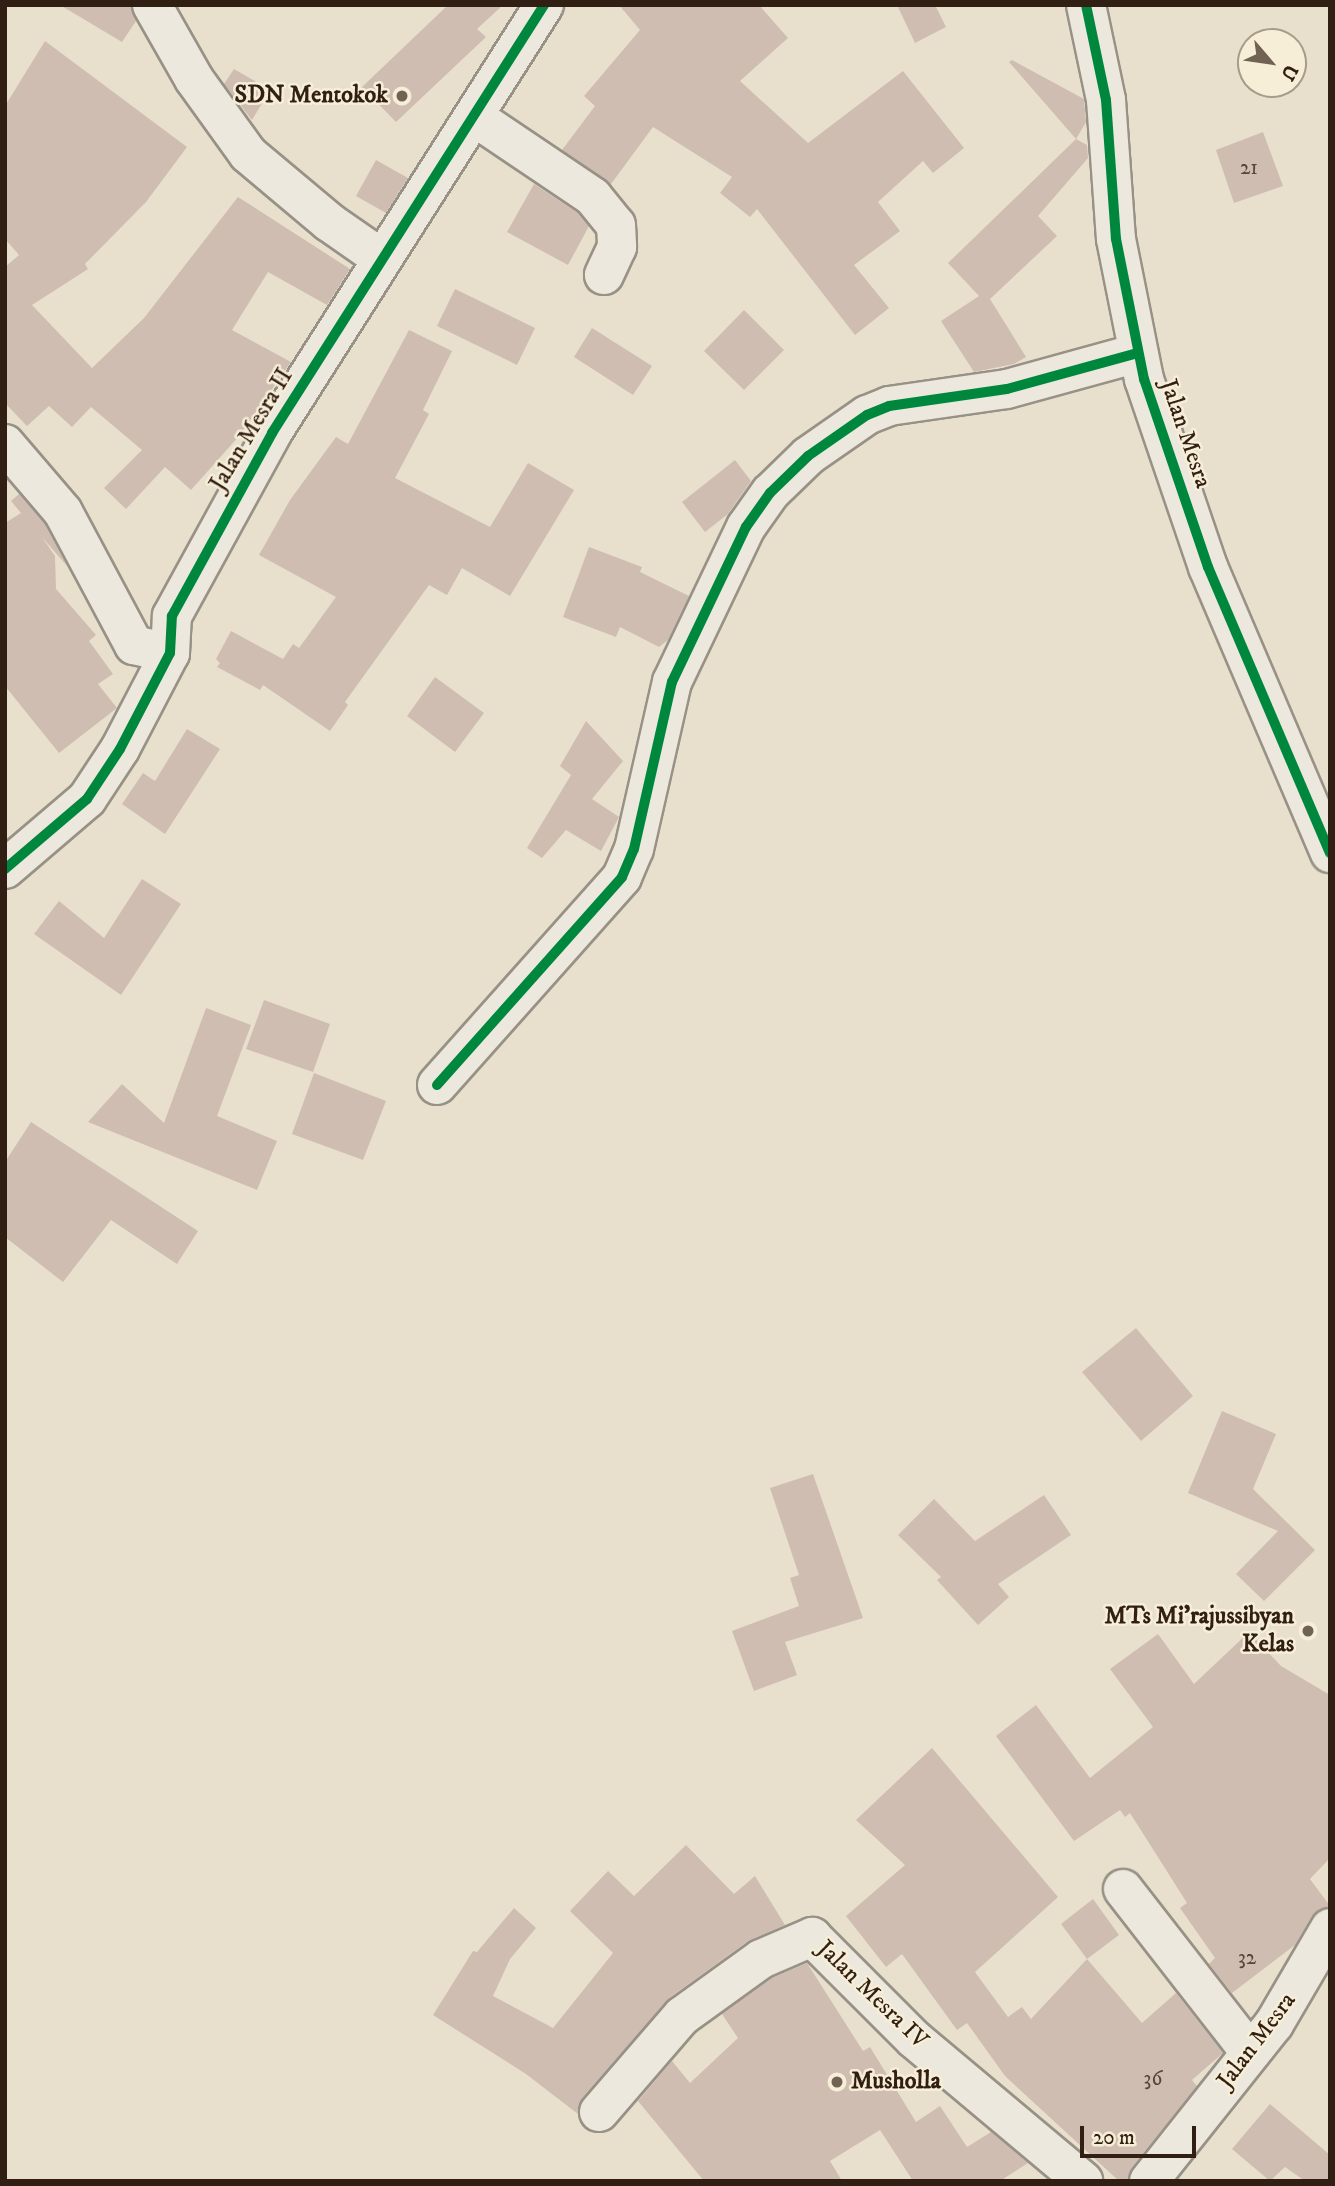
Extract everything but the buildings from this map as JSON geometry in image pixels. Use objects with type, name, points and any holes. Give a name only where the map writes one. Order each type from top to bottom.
[{"type":"street","points":[[152,5],[194,79],[248,154],[328,222],[382,259]]},
{"type":"street","name":"Jalan Mesra II","points":[[6,867],[87,799],[120,749],[170,653],[172,615],[212,539],[382,259],[476,118],[544,5]]},
{"type":"street","name":"Jalan Mesra","points":[[1086,5],[1106,100],[1116,239],[1138,353],[1208,567],[1330,853]]},
{"type":"street","points":[[476,118],[593,197],[615,225],[617,247],[604,275]]},
{"type":"street","points":[[437,1085],[622,877],[634,849],[672,681],[746,527],[770,493],[808,456],[867,415],[889,406],[1007,389],[1138,353]]},
{"type":"street","points":[[5,444],[63,512],[134,645],[170,653]]},
{"type":"street","points":[[1123,1889],[1250,2052]]},
{"type":"street","name":"Jalan Mesra","points":[[1149,2181],[1274,2024],[1330,1928]]},
{"type":"street","name":"Jalan Mesra IV","points":[[599,2112],[682,2016],[761,1959],[812,1937],[914,2039],[1083,2181]]},
{"type":"cycle path","points":[[5,869],[87,799],[120,749],[170,653],[172,616],[272,433],[544,5]]},
{"type":"cycle path","points":[[1086,5],[1106,100],[1116,239],[1144,379],[1208,567],[1330,853]]},
{"type":"cycle path","points":[[437,1085],[622,877],[634,849],[672,682],[746,527],[770,493],[808,456],[867,415],[889,406],[1007,389],[1138,353]]},
{"type":"place","name":"SDN Mentokok","points":[[402,96]]},
{"type":"place","name":"MTs Mi'rajussibyan Kelas","points":[[1308,1631]]},
{"type":"place","name":"Musholla","points":[[837,2082]]}]
